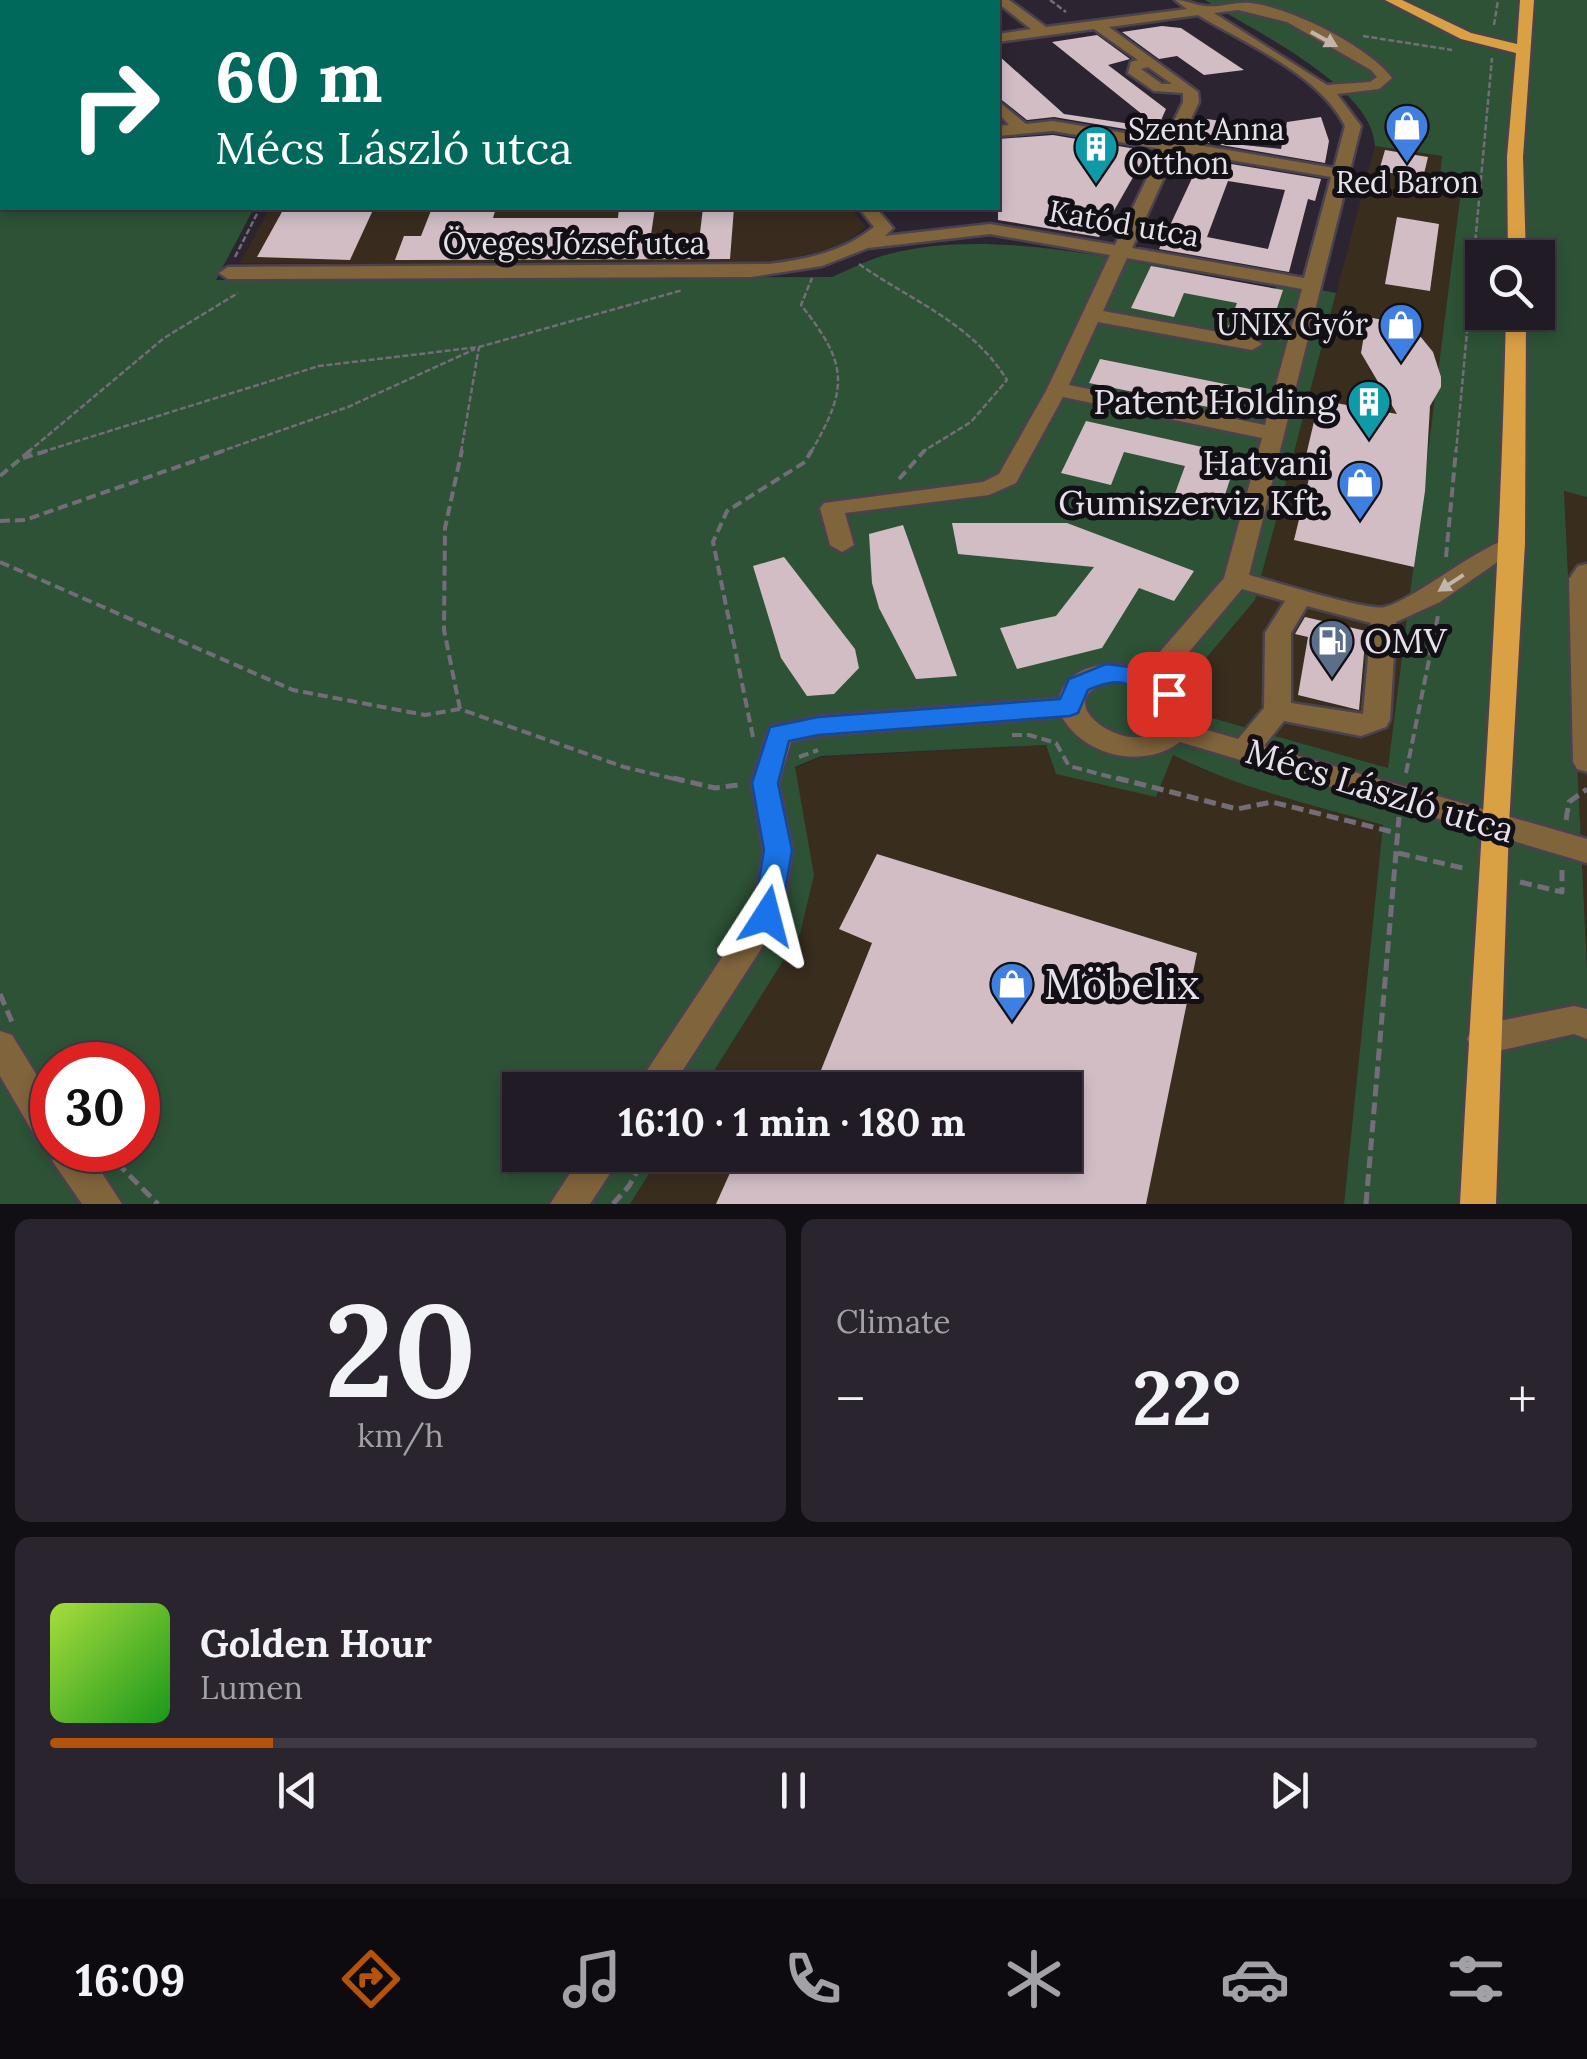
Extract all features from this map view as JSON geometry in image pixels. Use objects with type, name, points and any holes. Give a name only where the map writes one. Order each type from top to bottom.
[{"type":"main road","points":[[1392,0],[1452,31],[1522,50]]},
{"type":"main road","points":[[1517,240],[1515,157],[1527,0]]},
{"type":"main road","points":[[1478,1204],[1495,876],[1494,825],[1514,542],[1516,330]]},
{"type":"street","points":[[1002,0],[1043,32]]},
{"type":"street","points":[[1146,0],[1146,7],[1160,16]]},
{"type":"street","points":[[1150,680],[1236,580],[1354,126],[1348,111],[1327,90],[1182,0]]},
{"type":"street","points":[[1000,38],[1246,6],[1272,11],[1376,68],[1384,78],[1374,86],[1327,90]]},
{"type":"street","points":[[842,545],[832,508],[989,488],[1008,478],[1057,389],[1191,102],[1186,88],[1159,88],[1132,70],[1150,62],[1097,25]]},
{"type":"street","points":[[1000,107],[1021,128]]},
{"type":"street","points":[[1000,131],[1053,126],[1342,174]]},
{"type":"street","points":[[868,243],[884,228],[870,210]]},
{"type":"street","name":"Katód utca","points":[[868,243],[990,229],[1310,285]]},
{"type":"street","name":"Öveges József utca","points":[[228,272],[751,271],[816,264],[868,243]]},
{"type":"street","points":[[1092,315],[1252,344]]},
{"type":"street","points":[[1057,389],[1271,434]]},
{"type":"street","points":[[1236,580],[1384,618],[1443,588],[1514,542]]},
{"type":"street","points":[[1587,572],[1580,579],[1587,762]]},
{"type":"street","points":[[1244,751],[1278,710],[1278,633],[1299,598]]},
{"type":"street","points":[[1278,710],[1361,726],[1376,720],[1384,618]]},
{"type":"street","points":[[1115,672],[1150,680],[1175,704],[1178,713],[1174,730],[1149,746],[1111,744],[1082,728],[1070,707],[1078,684],[1090,676],[1115,672]]},
{"type":"street","points":[[663,1072],[767,916],[778,850],[765,783],[779,734],[818,726],[1070,707]]},
{"type":"street","name":"Mécs László utca","points":[[1174,730],[1587,851]]},
{"type":"street","points":[[1484,1039],[1574,1020],[1587,1024]]},
{"type":"street","points":[[0,1046],[30,1099]]},
{"type":"street","points":[[81,1172],[104,1204]]},
{"type":"street","points":[[568,1204],[592,1172]]},
{"type":"path","points":[[1366,1204],[1397,833],[1443,588],[1490,44],[1498,0]]},
{"type":"path","points":[[228,272],[259,210]]},
{"type":"path","points":[[850,253],[870,274],[971,330],[997,360],[1007,380],[971,422],[924,451],[880,502]]},
{"type":"path","points":[[0,562],[292,690],[424,715],[460,709],[624,767],[715,788],[765,783],[742,691],[713,542],[727,511],[805,462],[830,419],[840,368],[821,330],[801,305],[816,264]]},
{"type":"path","points":[[0,521],[26,520],[219,455],[348,407],[479,347],[696,286]]},
{"type":"path","points":[[0,476],[164,338],[240,292]]},
{"type":"path","points":[[460,709],[444,630],[444,528],[474,399],[479,347]]},
{"type":"path","points":[[22,458],[318,366],[479,347]]},
{"type":"path","points":[[998,735],[1029,734],[1056,742],[1069,766],[1237,810],[1272,802],[1397,833]]},
{"type":"path","points":[[793,759],[820,749]]},
{"type":"path","points":[[126,1172],[158,1204]]},
{"type":"path","points":[[614,1204],[637,1172]]},
{"type":"shaded area","points":[[1375,146],[1442,156],[1439,186],[1461,191],[1389,768],[1204,716],[1192,675],[1255,600]]},
{"type":"shaded area","points":[[269,210],[852,210],[866,227],[840,246],[773,263],[240,263]]},
{"type":"shaded area","points":[[1564,490],[1587,497],[1587,968]]},
{"type":"shaded area","points":[[1046,745],[1173,755],[1295,801],[1383,825],[1344,1204],[630,1204],[650,1172],[1082,1172],[1082,1072],[713,1072],[800,934],[795,768],[821,757]]},
{"type":"green space","points":[[1205,0],[1587,0],[1587,497],[1564,491],[1587,968],[1587,1204],[1344,1204],[1383,825],[1250,786],[1173,755],[1156,797],[1056,774],[1046,745],[821,756],[795,767],[814,875],[800,934],[713,1072],[502,1072],[502,1172],[650,1172],[630,1204],[0,1204],[0,210],[253,210],[216,280],[832,277],[889,254],[934,246],[981,244],[1081,253],[1275,289],[1279,282],[1336,293],[1255,600],[1192,675],[1205,716],[1388,768],[1461,191],[1439,186],[1442,156],[1375,146],[1369,124],[1332,81]]},
{"type":"building","points":[[1162,26],[1181,28],[1244,70],[1204,75],[1177,56],[1159,59],[1122,32]]},
{"type":"building","points":[[1097,35],[1130,59],[1108,65],[1166,109],[1158,127],[1052,42]]},
{"type":"building","points":[[1000,57],[1064,114],[1158,128],[1155,134],[1054,117],[1027,120],[1000,99]]},
{"type":"building","points":[[1321,117],[1329,141],[1325,163],[1198,141],[1207,119],[1250,125],[1243,145],[1281,149],[1287,122]]},
{"type":"building","name":"Szent Anna Otthon","points":[[1053,135],[1148,151],[1099,237],[998,220],[1000,139]]},
{"type":"building","name":"Red Baron","points":[[1385,150],[1428,157],[1423,178],[1379,171]]},
{"type":"building","points":[[1201,159],[1321,179],[1315,201],[1308,199],[1289,272],[1159,249]],"holes":[[[1228,181],[1285,190],[1268,249],[1207,237]]]},
{"type":"building","points":[[283,210],[373,210],[350,260],[257,257]]},
{"type":"building","points":[[431,210],[495,210],[493,218],[618,218],[619,210],[655,210],[650,241],[699,241],[703,210],[734,210],[730,259],[395,260],[404,236],[421,236]]},
{"type":"building","points":[[1397,217],[1439,224],[1430,291],[1385,284]]},
{"type":"building","points":[[1151,266],[1283,290],[1268,335],[1228,327],[1237,303],[1184,293],[1174,317],[1131,308]]},
{"type":"building","points":[[1367,317],[1411,325],[1433,352],[1441,377],[1441,387],[1430,406],[1425,491],[1414,567],[1294,540],[1313,462],[1305,460],[1319,400],[1397,414],[1361,353]]},
{"type":"building","points":[[1100,359],[1255,390],[1248,415],[1089,383]]},
{"type":"building","points":[[1086,421],[1238,455],[1220,510],[1173,499],[1185,466],[1124,452],[1111,485],[1061,473]]},
{"type":"building","points":[[952,523],[1067,523],[1194,571],[1174,601],[1139,588],[1102,648],[1017,669],[1000,628],[1056,616],[1094,567],[958,554]]},
{"type":"building","points":[[903,525],[957,676],[916,679],[879,608],[872,583],[869,534]]},
{"type":"building","points":[[784,557],[855,649],[859,668],[834,694],[807,696],[781,658],[753,566]]},
{"type":"building","points":[[1305,617],[1366,631],[1359,710],[1298,695],[1308,637],[1295,634]]},
{"type":"building","name":"Möbelix","points":[[877,854],[1197,953],[1146,1204],[716,1204],[730,1172],[1082,1172],[1082,1072],[820,1072],[872,943],[839,929]]},
{"type":"place","name":"Red Baron","points":[[1407,164]]},
{"type":"place","name":"Szent Anna Otthon","points":[[1096,185]]},
{"type":"place","name":"UNIX Győr","points":[[1401,363]]},
{"type":"place","name":"Patent Holding","points":[[1369,440]]},
{"type":"place","name":"Hatvani Gumiszerviz Kft.","points":[[1360,521]]},
{"type":"place","name":"OMV","points":[[1332,679]]},
{"type":"place","name":"Möbelix","points":[[1012,1022]]},
{"type":"route","points":[[767,916],[778,850],[765,783],[779,734],[818,726],[1070,707],[1078,684],[1106,672],[1137,675],[1169,694]]}]
